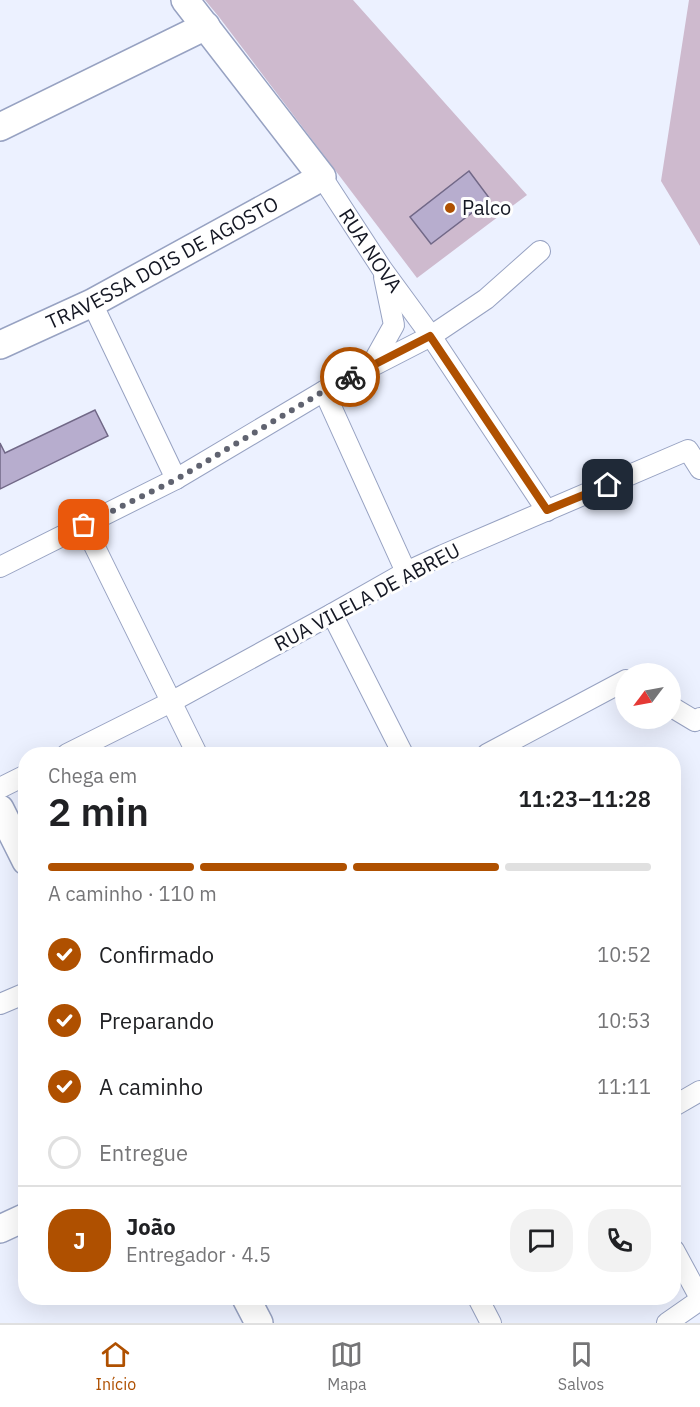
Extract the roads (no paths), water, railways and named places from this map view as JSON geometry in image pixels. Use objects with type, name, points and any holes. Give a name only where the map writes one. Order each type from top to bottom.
[{"type":"street","name":"RUA NOVA","points":[[184,0],[322,177],[547,510]]},
{"type":"street","points":[[0,127],[206,27]]},
{"type":"street","name":"TRAVESSA DOIS DE AGOSTO","points":[[0,345],[93,303],[322,177]]},
{"type":"street","points":[[0,567],[177,479],[324,391],[430,336],[486,299],[540,251]]},
{"type":"street","points":[[371,366],[394,325],[382,269]]},
{"type":"street","points":[[93,303],[177,479]]},
{"type":"street","points":[[324,391],[406,572]]},
{"type":"street","name":"RUA VILELA DE ABREU","points":[[81,747],[171,702],[406,572],[688,450],[700,469]]},
{"type":"street","points":[[84,525],[194,747]]},
{"type":"street","points":[[332,614],[399,747]]},
{"type":"street","points":[[500,747],[615,686]]},
{"type":"street","points":[[681,713],[695,721],[700,718]]},
{"type":"street","points":[[0,788],[18,779]]},
{"type":"street","points":[[0,809],[18,845]]},
{"type":"street","points":[[0,1004],[18,996]]},
{"type":"street","points":[[681,1102],[700,1091]]},
{"type":"street","points":[[0,1229],[18,1220]]},
{"type":"street","points":[[667,1323],[700,1299],[681,1263]]},
{"type":"street","points":[[250,1305],[259,1323]]},
{"type":"street","points":[[482,1305],[491,1323]]},
{"type":"place","name":"Palco","points":[[450,208]]}]
